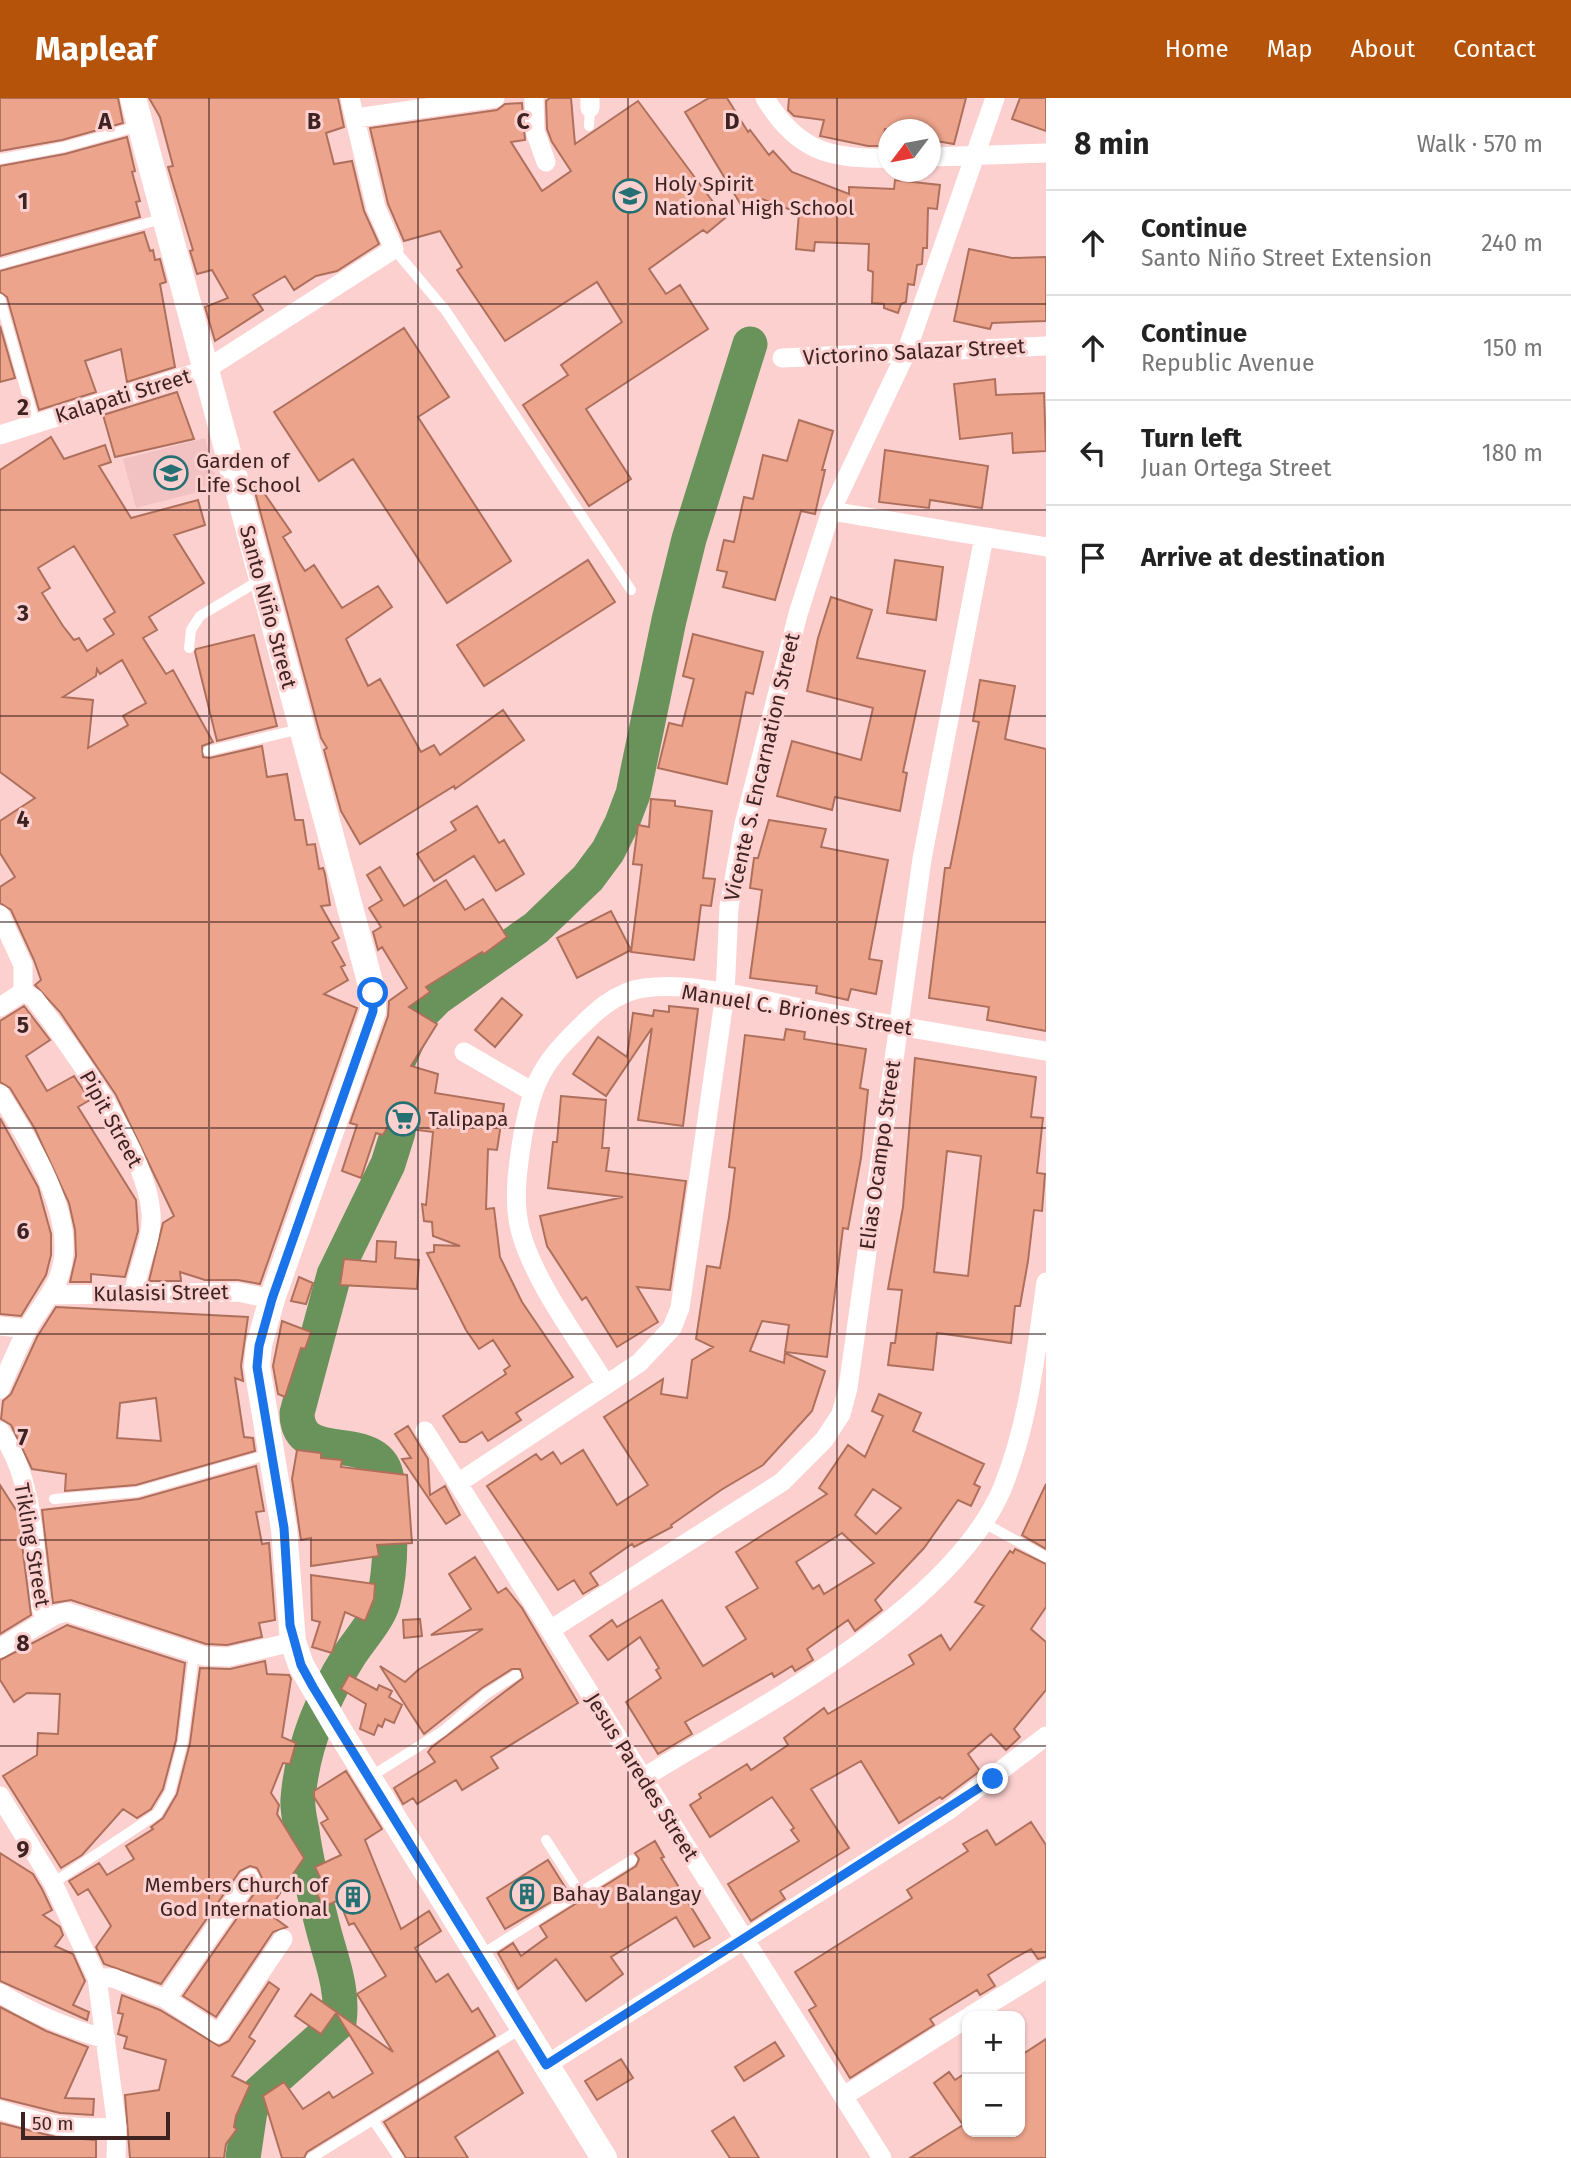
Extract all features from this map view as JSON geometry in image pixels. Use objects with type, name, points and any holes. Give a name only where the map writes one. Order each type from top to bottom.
[{"type":"main road","name":"Santo Niño Street","points":[[134,98],[300,729],[373,993],[373,1011],[272,1299]]},
{"type":"main road","points":[[272,1299],[259,1346],[257,1367],[284,1528],[293,1642],[313,1687],[337,1727],[604,2158]]},
{"type":"street","points":[[350,98],[376,208],[394,249]]},
{"type":"street","points":[[356,118],[495,98]]},
{"type":"street","points":[[534,98],[535,131],[545,162]]},
{"type":"street","points":[[765,98],[778,120],[798,140],[829,155],[878,158]]},
{"type":"street","name":"Vicente S. Encarnation Street","points":[[458,1483],[606,1385],[656,1346],[671,1328],[680,1308],[724,994],[729,907],[744,824],[798,614],[831,511],[906,353],[995,98]]},
{"type":"street","points":[[941,157],[1046,153]]},
{"type":"street","name":"Kalapati Street","points":[[0,435],[205,370],[394,249]]},
{"type":"street","name":"Victorino Salazar Street","points":[[782,358],[1046,346]]},
{"type":"street","points":[[831,511],[1046,547]]},
{"type":"street","name":"Elias Ocampo Street","points":[[550,1630],[782,1482],[824,1440],[841,1414],[848,1388],[922,859],[985,537]]},
{"type":"street","points":[[0,915],[23,965],[23,992],[0,1007]]},
{"type":"street","name":"Manuel C. Briones Street","points":[[606,1385],[536,1269],[521,1232],[517,1199],[519,1159],[531,1091],[543,1068],[559,1048],[591,1016],[629,991],[648,988],[724,994],[1046,1051]]},
{"type":"street","name":"Pipit Street","points":[[23,992],[34,998],[81,1066],[130,1149],[146,1186],[151,1215],[149,1234],[134,1292]]},
{"type":"street","points":[[464,1052],[531,1091]]},
{"type":"street","points":[[0,1094],[46,1180],[64,1231],[63,1266],[50,1295],[27,1329],[0,1389]]},
{"type":"street","points":[[643,1778],[821,1668],[889,1620],[938,1579],[984,1523],[1001,1490],[1020,1437],[1032,1386],[1046,1282]]},
{"type":"street","name":"Kulasisi Street","points":[[50,1295],[238,1292],[272,1299]]},
{"type":"street","points":[[0,1326],[27,1329]]},
{"type":"street","name":"Tikling Street","points":[[0,1431],[12,1453],[28,1501],[41,1607],[47,1620]]},
{"type":"street","name":"Jesus Paredes Street","points":[[425,1431],[882,2158]]},
{"type":"street","points":[[0,1648],[47,1620],[67,1612],[194,1654],[228,1657],[293,1642]]},
{"type":"street","points":[[546,2065],[949,1810],[1046,1735]]},
{"type":"street","points":[[0,1796],[53,1883],[79,1932],[97,1978],[117,2127],[116,2158]]},
{"type":"street","points":[[166,1999],[250,1878]]},
{"type":"street","points":[[97,1978],[113,1978],[166,1999],[219,2034],[283,1939]]},
{"type":"street","points":[[979,2011],[1046,1969]]},
{"type":"street","points":[[0,1993],[30,2012],[67,2028],[106,2039]]},
{"type":"street","points":[[844,2096],[962,2021]]},
{"type":"street","points":[[0,2110],[51,2127],[117,2127]]},
{"type":"lane","points":[[0,159],[64,147],[141,126]]},
{"type":"lane","points":[[0,264],[165,218]]},
{"type":"lane","points":[[394,249],[446,311],[631,590]]},
{"type":"lane","points":[[0,299],[35,423]]},
{"type":"lane","points":[[189,648],[191,630],[200,616],[260,579]]},
{"type":"lane","points":[[208,751],[300,729]]},
{"type":"lane","points":[[54,1499],[137,1492],[270,1453]]},
{"type":"lane","points":[[984,1523],[1046,1557]]},
{"type":"lane","points":[[53,1883],[157,1814],[170,1792],[183,1741],[194,1654]]},
{"type":"lane","points":[[368,1778],[443,1731],[486,1694],[516,1675]]},
{"type":"lane","points":[[546,1840],[580,1893]]},
{"type":"lane","points":[[478,1956],[632,1860]]},
{"type":"lane","points":[[311,2158],[523,2028]]},
{"type":"lane","points":[[373,2120],[400,2158]]},
{"type":"shaded area","name":"Garden of Life School","points":[[205,438],[218,487],[136,508],[123,459]]},
{"type":"building","points":[[0,98],[118,98],[123,123],[62,140],[0,151]]},
{"type":"building","points":[[149,98],[338,98],[344,127],[326,133],[334,164],[352,161],[364,211],[379,244],[337,271],[316,276],[294,290],[285,276],[253,295],[263,310],[215,341],[205,307],[228,298],[212,270],[197,274],[190,251],[193,250],[168,167],[173,166],[160,117]]},
{"type":"building","points":[[550,98],[571,98],[575,144],[638,101],[725,218],[707,233],[703,230],[649,269],[666,294],[680,285],[708,329],[586,409],[631,479],[589,506],[523,405],[568,375],[561,365],[622,322],[597,282],[505,341],[457,270],[462,267],[440,231],[404,241],[388,204],[370,128],[497,110],[505,104],[522,103],[525,140],[511,142],[542,191],[571,171],[552,142],[547,129],[546,101]]},
{"type":"building","points":[[709,98],[727,98],[748,132],[750,130],[769,155],[773,151],[792,172],[849,194],[849,187],[894,189],[895,182],[940,185],[937,209],[928,208],[927,248],[923,248],[922,264],[917,265],[914,285],[908,284],[906,302],[901,304],[898,313],[884,308],[884,304],[872,303],[873,272],[868,270],[869,244],[815,242],[814,251],[796,249],[799,213],[762,199],[748,209],[741,205],[685,112]]},
{"type":"building","points":[[789,98],[966,98],[954,144],[941,142],[941,119],[878,119],[878,146],[868,146],[820,136],[824,120],[794,116],[788,110]]},
{"type":"building","points":[[1020,98],[1046,98],[1046,131],[1012,119]]},
{"type":"building","points":[[127,137],[140,201],[136,202],[140,217],[0,256],[0,166],[65,154]]},
{"type":"building","points":[[144,232],[155,260],[160,259],[166,282],[160,284],[175,367],[127,382],[121,349],[85,361],[96,392],[39,410],[7,297],[0,292],[0,271]]},
{"type":"building","points":[[969,249],[1012,258],[1046,257],[1046,321],[992,323],[990,329],[954,321]]},
{"type":"building","points":[[0,326],[15,378],[0,382]]},
{"type":"building","points":[[404,328],[449,397],[418,417],[511,561],[447,603],[353,459],[319,481],[274,412]]},
{"type":"building","points":[[995,379],[996,395],[1044,393],[1046,451],[1013,453],[1012,433],[960,439],[954,384]]},
{"type":"building","points":[[177,392],[194,439],[115,457],[103,415]]},
{"type":"building","points":[[799,420],[833,431],[822,470],[825,470],[815,514],[801,511],[775,600],[723,587],[727,572],[717,570],[724,540],[734,542],[744,497],[753,499],[763,455],[787,461]]},
{"type":"building","points":[[51,437],[64,459],[105,445],[111,462],[99,466],[131,518],[198,500],[205,525],[174,535],[204,583],[149,617],[157,630],[143,638],[166,674],[173,670],[213,742],[202,746],[203,757],[210,758],[262,746],[267,777],[287,774],[295,820],[303,820],[307,845],[315,844],[319,869],[323,868],[325,874],[330,905],[321,906],[339,938],[332,942],[345,965],[341,967],[348,980],[324,994],[357,1008],[260,1284],[238,1280],[205,1280],[180,1272],[181,1281],[149,1281],[163,1223],[174,1216],[116,1095],[60,1012],[35,985],[41,980],[34,960],[11,910],[0,903],[0,887],[15,877],[0,853],[0,821],[35,798],[0,772],[0,470]],"holes":[[[74,546],[115,612],[104,619],[114,634],[87,651],[79,638],[74,640],[63,626],[42,593],[50,588],[38,568]],[[122,660],[146,703],[123,716],[128,725],[88,748],[93,700],[63,697],[96,676],[97,669],[100,674]]]},
{"type":"building","points":[[885,450],[988,466],[982,508],[930,500],[929,508],[879,502]]},
{"type":"building","points":[[255,480],[291,532],[283,537],[305,571],[314,565],[342,608],[378,586],[392,607],[346,639],[368,686],[380,679],[421,752],[434,745],[440,755],[503,710],[524,740],[455,789],[454,786],[360,844],[341,811],[324,750],[327,748],[321,738],[252,481]]},
{"type":"building","points":[[588,560],[615,602],[484,686],[457,645]]},
{"type":"building","points":[[895,560],[943,567],[936,620],[887,613]]},
{"type":"building","points":[[831,597],[872,610],[857,658],[925,671],[903,772],[907,773],[900,811],[835,797],[832,810],[777,796],[792,741],[861,760],[873,708],[807,691],[818,638]]},
{"type":"building","points":[[693,634],[763,652],[753,694],[746,692],[727,784],[658,768],[669,723],[682,726],[694,679],[683,676]]},
{"type":"building","points":[[254,635],[277,726],[217,741],[196,649]]},
{"type":"building","points":[[980,680],[1015,686],[1005,739],[1046,749],[1046,1031],[987,1020],[989,1007],[929,998],[945,868],[950,868],[979,722],[973,721]]},
{"type":"building","points":[[651,799],[675,801],[675,806],[712,811],[703,878],[715,879],[711,906],[701,905],[694,960],[631,952],[642,865],[633,864],[638,825],[649,827]]},
{"type":"building","points":[[477,806],[499,843],[504,840],[524,874],[496,891],[474,856],[434,881],[417,854],[456,830],[451,822]]},
{"type":"building","points":[[769,820],[826,829],[821,847],[888,860],[869,959],[882,961],[876,994],[851,989],[848,1000],[816,993],[817,986],[750,978],[762,890],[750,888],[754,858],[758,858]]},
{"type":"building","points":[[380,867],[404,906],[446,880],[465,910],[483,899],[507,937],[484,954],[482,952],[426,987],[430,992],[409,1007],[437,1024],[411,1066],[438,1074],[435,1093],[504,1104],[497,1150],[488,1149],[486,1209],[494,1208],[500,1257],[522,1302],[573,1377],[516,1413],[521,1420],[488,1441],[482,1432],[466,1442],[460,1442],[443,1416],[506,1374],[504,1370],[510,1366],[493,1340],[479,1349],[466,1330],[427,1253],[434,1252],[434,1245],[460,1246],[433,1236],[432,1222],[424,1221],[422,1204],[426,1205],[433,1132],[388,1126],[383,1135],[376,1133],[361,1178],[342,1171],[357,1125],[350,1123],[388,1016],[389,1001],[407,988],[382,947],[378,950],[373,932],[381,927],[369,908],[382,900],[367,875]]},
{"type":"building","points":[[611,911],[631,950],[577,978],[557,938]]},
{"type":"building","points":[[502,998],[522,1015],[495,1047],[475,1030]]},
{"type":"building","points":[[24,1006],[50,1040],[26,1056],[47,1091],[74,1076],[90,1100],[78,1107],[136,1200],[138,1231],[125,1277],[91,1274],[91,1282],[70,1282],[76,1256],[75,1230],[69,1203],[35,1129],[10,1088],[0,1082],[0,1021]]},
{"type":"building","points":[[669,1006],[698,1009],[683,1126],[638,1120],[652,1028],[606,1096],[573,1074],[598,1037],[627,1057],[633,1013],[653,1016],[654,1010],[669,1012]]},
{"type":"building","points":[[786,1029],[805,1032],[804,1039],[866,1049],[860,1088],[868,1090],[861,1158],[848,1229],[843,1228],[827,1357],[785,1352],[789,1325],[762,1321],[750,1351],[784,1363],[785,1353],[825,1371],[812,1411],[763,1465],[721,1490],[671,1525],[672,1527],[634,1547],[632,1544],[590,1573],[598,1585],[583,1594],[574,1580],[558,1590],[487,1486],[536,1454],[541,1460],[553,1452],[561,1464],[583,1450],[617,1505],[648,1485],[604,1417],[663,1379],[661,1394],[687,1398],[692,1360],[713,1347],[696,1339],[707,1266],[720,1268],[729,1217],[735,1168],[729,1167],[745,1035],[784,1040]]},
{"type":"building","points":[[915,1058],[1036,1077],[1031,1117],[1043,1118],[1037,1173],[1045,1174],[1042,1211],[1034,1210],[1028,1261],[1020,1306],[1015,1306],[1011,1343],[937,1333],[933,1370],[888,1365],[891,1343],[895,1343],[902,1290],[888,1289],[903,1207]],"holes":[[[947,1151],[981,1156],[968,1276],[934,1272]]]},
{"type":"building","points":[[561,1096],[606,1100],[602,1148],[609,1148],[606,1171],[686,1181],[670,1290],[637,1287],[658,1322],[617,1347],[586,1297],[582,1300],[547,1246],[540,1216],[623,1197],[548,1188],[553,1142],[557,1142]]},
{"type":"building","points":[[0,1118],[38,1187],[51,1234],[51,1255],[46,1275],[21,1316],[0,1314]]},
{"type":"building","points":[[377,1241],[396,1242],[395,1258],[419,1260],[417,1289],[340,1285],[344,1259],[376,1262]]},
{"type":"building","points":[[299,1277],[313,1283],[306,1304],[291,1301]]},
{"type":"building","points":[[56,1307],[248,1317],[241,1366],[243,1381],[235,1378],[244,1437],[253,1438],[255,1451],[136,1485],[65,1491],[66,1474],[32,1469],[11,1425],[1,1419],[3,1401],[11,1394],[37,1337]],"holes":[[[156,1398],[161,1441],[117,1438],[120,1403]]]},
{"type":"building","points":[[282,1321],[311,1332],[305,1349],[301,1348],[285,1397],[278,1394],[273,1366]]},
{"type":"building","points":[[879,1394],[921,1413],[913,1431],[984,1464],[974,1484],[980,1487],[971,1506],[958,1500],[924,1548],[875,1600],[882,1610],[855,1631],[848,1620],[807,1649],[813,1660],[795,1671],[792,1666],[774,1677],[772,1673],[685,1722],[692,1734],[658,1754],[626,1702],[661,1678],[656,1670],[659,1668],[640,1637],[608,1660],[590,1636],[612,1620],[617,1627],[662,1600],[703,1666],[746,1639],[726,1607],[758,1588],[736,1552],[827,1494],[819,1488],[848,1445],[865,1457],[883,1416],[872,1411]],"holes":[[[873,1489],[901,1508],[876,1534],[855,1515]],[[842,1533],[874,1563],[824,1594],[819,1585],[813,1589],[796,1562]]]},
{"type":"building","points":[[408,1426],[428,1459],[430,1495],[445,1486],[460,1515],[446,1524],[402,1459],[411,1458],[395,1434]]},
{"type":"building","points":[[297,1450],[321,1453],[321,1458],[342,1460],[341,1467],[407,1475],[412,1543],[377,1545],[379,1556],[311,1566],[311,1538],[301,1540],[292,1479]]},
{"type":"building","points":[[256,1466],[264,1511],[256,1512],[262,1544],[269,1543],[275,1620],[259,1623],[262,1637],[227,1645],[206,1644],[71,1600],[53,1603],[42,1510],[139,1499]]},
{"type":"building","points":[[1046,1484],[1046,1549],[1022,1535]]},
{"type":"building","points":[[0,1485],[18,1513],[31,1615],[0,1634]]},
{"type":"building","points":[[1015,1549],[1046,1564],[1046,1607],[1031,1629],[1046,1642],[1046,1690],[1014,1729],[1020,1737],[1006,1750],[991,1734],[968,1754],[980,1771],[942,1799],[940,1797],[899,1823],[861,1761],[811,1789],[849,1848],[780,1891],[785,1899],[751,1921],[728,1884],[799,1841],[791,1830],[794,1828],[772,1797],[710,1837],[690,1805],[701,1798],[699,1794],[747,1764],[751,1770],[788,1745],[784,1738],[824,1708],[828,1714],[914,1664],[909,1655],[941,1635],[950,1650],[984,1606],[975,1602],[1010,1551],[1013,1553]]},
{"type":"building","points":[[475,1557],[498,1593],[506,1588],[522,1608],[578,1703],[491,1757],[498,1768],[462,1790],[456,1780],[417,1804],[413,1798],[403,1804],[394,1788],[435,1762],[428,1752],[432,1747],[523,1678],[520,1669],[512,1669],[482,1688],[424,1734],[380,1666],[405,1682],[418,1670],[483,1629],[431,1635],[471,1609],[449,1574]]},
{"type":"building","points":[[311,1575],[375,1584],[374,1599],[365,1621],[345,1612],[332,1653],[312,1647],[320,1622],[312,1620]]},
{"type":"building","points":[[420,1619],[422,1636],[404,1638],[403,1620]]},
{"type":"building","points":[[67,1625],[185,1663],[176,1740],[163,1789],[151,1809],[137,1818],[123,1809],[82,1855],[61,1868],[3,1776],[37,1755],[38,1733],[58,1734],[60,1694],[27,1693],[14,1702],[0,1680],[0,1660]]},
{"type":"building","points":[[265,1661],[267,1674],[289,1675],[291,1679],[282,1737],[296,1743],[290,1764],[283,1763],[271,1793],[279,1805],[277,1814],[304,1858],[264,1917],[269,1914],[287,1927],[273,1932],[216,2017],[183,1996],[260,1885],[262,1878],[257,1868],[250,1866],[240,1871],[161,1984],[104,1964],[96,1947],[111,1926],[88,1889],[78,1895],[69,1881],[99,1863],[107,1875],[134,1859],[126,1846],[153,1829],[151,1827],[163,1818],[177,1794],[190,1743],[200,1668],[230,1669]]},
{"type":"building","points":[[349,1675],[377,1690],[379,1685],[392,1691],[389,1697],[402,1705],[394,1723],[385,1719],[382,1727],[378,1725],[374,1735],[360,1729],[366,1704],[341,1689]]},
{"type":"building","points":[[346,1771],[382,1829],[365,1840],[401,1929],[429,1911],[441,1931],[415,1948],[436,1982],[448,1974],[472,2012],[478,2008],[495,2036],[307,2152],[304,2158],[282,2158],[263,2096],[284,2082],[303,2109],[329,2092],[333,2098],[373,2073],[336,2013],[321,2034],[295,2016],[311,1994],[393,2052],[357,1994],[386,1976],[354,1923],[349,1925],[339,1900],[323,1907],[317,1894],[326,1890],[315,1867],[341,1855],[321,1823],[328,1819],[314,1797],[314,1791]]},
{"type":"building","points":[[1031,1822],[1046,1845],[1046,1957],[1038,1959],[1031,1949],[1013,1959],[988,1975],[995,1986],[980,1995],[977,1990],[930,2019],[934,2025],[850,2078],[809,2010],[816,2006],[795,1972],[912,1898],[907,1890],[968,1851],[963,1844],[987,1830],[996,1845]]},
{"type":"building","points":[[655,1841],[664,1857],[661,1858],[710,1938],[694,1947],[676,1917],[611,1957],[623,1974],[586,2001],[556,1959],[518,1989],[498,1953],[513,1943],[521,1956],[547,1937],[540,1926],[636,1866],[639,1859],[635,1853]]},
{"type":"building","points":[[0,1853],[33,1874],[42,1889],[52,1910],[43,1915],[60,1927],[63,1935],[55,1946],[73,1954],[85,1981],[73,2005],[89,2012],[87,2020],[0,1981]]},
{"type":"building","name":"Bahay Balangay","points":[[548,1860],[568,1892],[505,1929],[487,1898]]},
{"type":"building","points":[[269,1982],[279,1989],[249,2037],[255,2041],[232,2076],[250,2085],[236,2116],[234,2127],[237,2129],[226,2144],[224,2158],[130,2158],[125,2095],[159,2090],[166,2060],[124,2048],[127,2037],[118,2034],[123,2014],[118,2013],[122,1995],[160,2010],[219,2046],[229,2041]]},
{"type":"building","points":[[0,2007],[46,2031],[88,2047],[65,2098],[94,2099],[93,2115],[60,2113],[0,2098]]},
{"type":"building","points":[[1046,2039],[1046,2158],[910,2158],[962,2126],[962,2137],[1025,2137],[1025,2053]]},
{"type":"building","points":[[775,2042],[784,2056],[744,2081],[735,2067]]},
{"type":"building","points":[[498,2051],[523,2093],[455,2137],[468,2158],[406,2158],[384,2122]]},
{"type":"building","points":[[621,2059],[633,2078],[597,2100],[585,2081]]},
{"type":"building","points":[[949,2072],[955,2080],[962,2075],[962,2124],[934,2083]]},
{"type":"building","points":[[734,2117],[759,2158],[730,2158],[712,2131]]},
{"type":"building","points":[[0,2123],[56,2137],[96,2140],[96,2158],[0,2158]]},
{"type":"waterway","points":[[243,2158],[250,2111],[259,2093],[339,2022],[338,1985],[316,1901],[299,1815],[300,1780],[322,1707],[339,1672],[381,1609],[388,1573],[389,1511],[387,1481],[382,1465],[371,1455],[310,1440],[301,1430],[297,1413],[334,1275],[388,1164],[398,1132],[394,1070],[418,1017],[437,998],[536,928],[588,878],[608,851],[622,823],[633,794],[669,620],[689,539],[750,344]]},
{"type":"place","name":"Holy Spirit National High School","points":[[630,196]]},
{"type":"place","name":"Garden of Life School","points":[[171,473]]},
{"type":"place","name":"Talipapa","points":[[403,1119]]},
{"type":"place","name":"Bahay Balangay","points":[[527,1894]]},
{"type":"place","name":"Members Church of God International","points":[[353,1897]]},
{"type":"route","points":[[373,993],[373,1011],[272,1299],[259,1346],[258,1387],[284,1528],[290,1625],[301,1665],[313,1687],[546,2065],[949,1810],[993,1779]]}]
